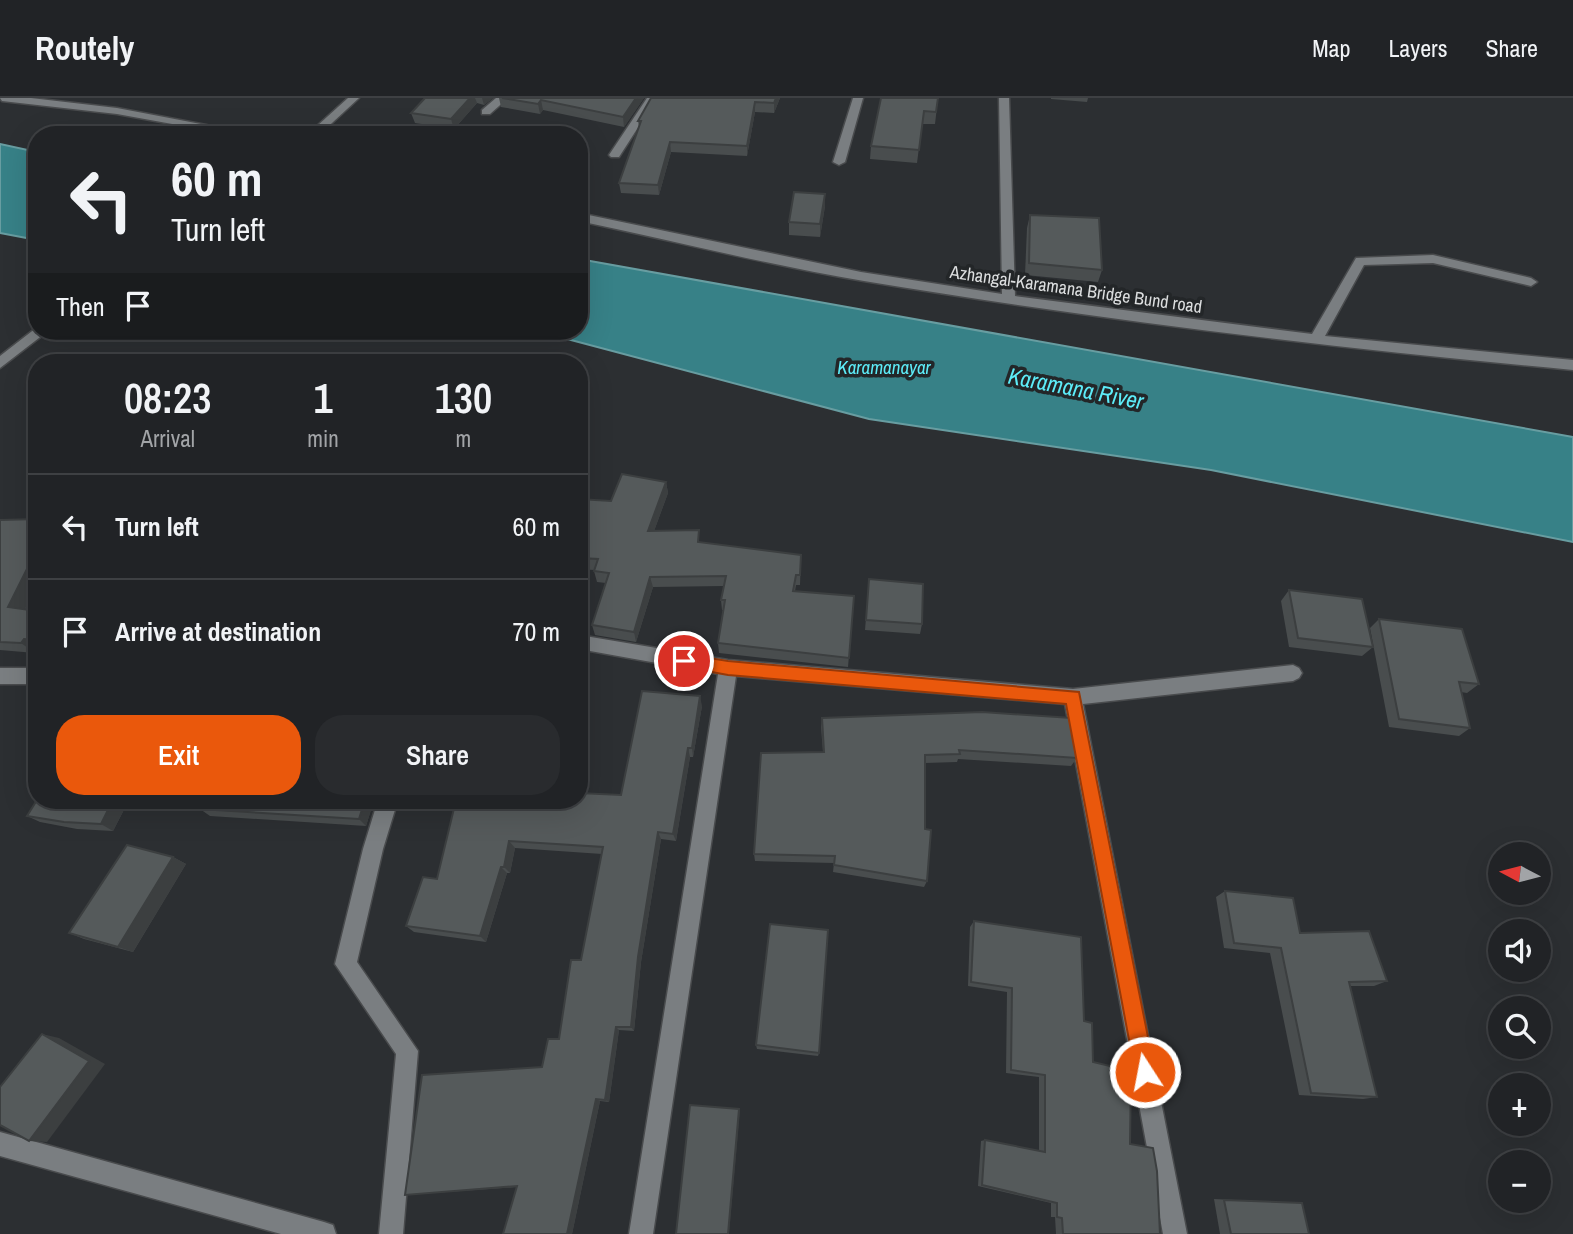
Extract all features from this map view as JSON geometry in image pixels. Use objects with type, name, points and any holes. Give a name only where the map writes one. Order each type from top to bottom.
[{"type":"street","points":[[2,98],[117,111],[202,126]]},
{"type":"street","points":[[322,126],[354,98]]},
{"type":"street","points":[[486,112],[503,98]]},
{"type":"street","points":[[615,155],[652,98]]},
{"type":"street","points":[[839,163],[858,98]]},
{"type":"street","points":[[1004,98],[1009,299]]},
{"type":"street","name":"Azhangal-Karamana Bridge Bund road","points":[[588,219],[861,276],[1009,299],[1316,340],[1573,365]]},
{"type":"street","points":[[1316,340],[1360,261],[1433,258],[1531,282]]},
{"type":"street","points":[[0,363],[29,340]]},
{"type":"street","points":[[588,644],[728,668],[1073,697],[1293,673]]},
{"type":"street","points":[[641,1234],[728,668]]},
{"type":"street","points":[[0,676],[28,676]]},
{"type":"street","points":[[1073,697],[1175,1234]]},
{"type":"street","points":[[385,809],[346,964],[407,1051],[391,1234]]},
{"type":"street","points":[[0,1144],[324,1234]]},
{"type":"water","points":[[0,144],[28,150],[28,238],[0,233]]},
{"type":"water","name":"Karamanayar","points":[[588,261],[1573,437],[1573,542],[1211,470],[869,419],[571,340],[588,340]]},
{"type":"building","points":[[425,98],[470,98],[451,119],[411,113]]},
{"type":"building","points":[[502,98],[636,98],[623,117],[541,100],[538,104]]},
{"type":"building","points":[[651,98],[776,98],[774,103],[755,102],[747,146],[670,142],[658,185],[619,183],[641,121],[638,121]]},
{"type":"building","points":[[881,98],[938,98],[936,112],[924,111],[919,150],[871,146]]},
{"type":"building","points":[[794,192],[825,194],[820,224],[789,222]]},
{"type":"building","points":[[1030,215],[1099,218],[1102,270],[1029,263]]},
{"type":"building","points":[[622,474],[666,482],[648,531],[699,530],[698,542],[801,555],[800,575],[796,575],[793,591],[854,596],[849,658],[718,643],[725,600],[721,600],[726,576],[650,577],[634,632],[592,625],[609,573],[594,571],[598,559],[588,558],[588,500],[611,501]]},
{"type":"building","points":[[28,519],[28,567],[8,607],[28,610],[28,639],[24,639],[21,643],[0,642],[0,520]]},
{"type":"building","points":[[869,579],[923,584],[922,624],[866,620]]},
{"type":"building","points":[[1289,590],[1362,599],[1373,647],[1298,638]]},
{"type":"building","points":[[1379,619],[1462,629],[1479,684],[1459,682],[1470,728],[1399,719]]},
{"type":"building","points":[[642,691],[700,696],[692,748],[688,748],[673,834],[658,832],[638,957],[631,1027],[616,1027],[605,1100],[596,1099],[567,1234],[503,1234],[517,1186],[405,1195],[422,1075],[542,1067],[548,1039],[559,1039],[571,960],[581,960],[603,847],[509,841],[504,867],[501,867],[480,936],[406,926],[423,877],[437,879],[454,809],[588,809],[588,793],[621,795]]},
{"type":"building","points":[[982,712],[1072,718],[1077,758],[959,750],[960,754],[925,755],[925,829],[931,830],[927,881],[834,865],[835,856],[754,854],[761,753],[824,752],[822,718]]},
{"type":"building","points":[[31,809],[108,809],[101,824],[27,816]]},
{"type":"building","points":[[200,809],[362,809],[359,819]]},
{"type":"building","points":[[127,845],[173,857],[118,947],[69,933]]},
{"type":"building","points":[[1225,891],[1293,898],[1300,933],[1369,931],[1387,981],[1349,982],[1377,1097],[1311,1093],[1281,948],[1234,943]]},
{"type":"building","points":[[974,921],[1081,937],[1084,1021],[1092,1023],[1093,1062],[1131,1071],[1130,1144],[1153,1148],[1157,1171],[1160,1234],[1063,1234],[1062,1218],[1057,1217],[1057,1203],[982,1185],[985,1140],[1045,1152],[1045,1075],[1011,1070],[1012,988],[971,982]]},
{"type":"building","points":[[770,924],[828,930],[819,1053],[756,1045]]},
{"type":"building","points":[[42,1034],[89,1061],[29,1141],[0,1125],[0,1087]]},
{"type":"building","points":[[690,1105],[739,1109],[728,1234],[676,1234]]},
{"type":"building","points":[[1224,1200],[1302,1203],[1309,1234],[1231,1234]]},
{"type":"route","points":[[684,661],[728,668],[1073,697],[1145,1072]]},
{"type":"water label","name":"Karamana River","points":[[1076,388]]}]
